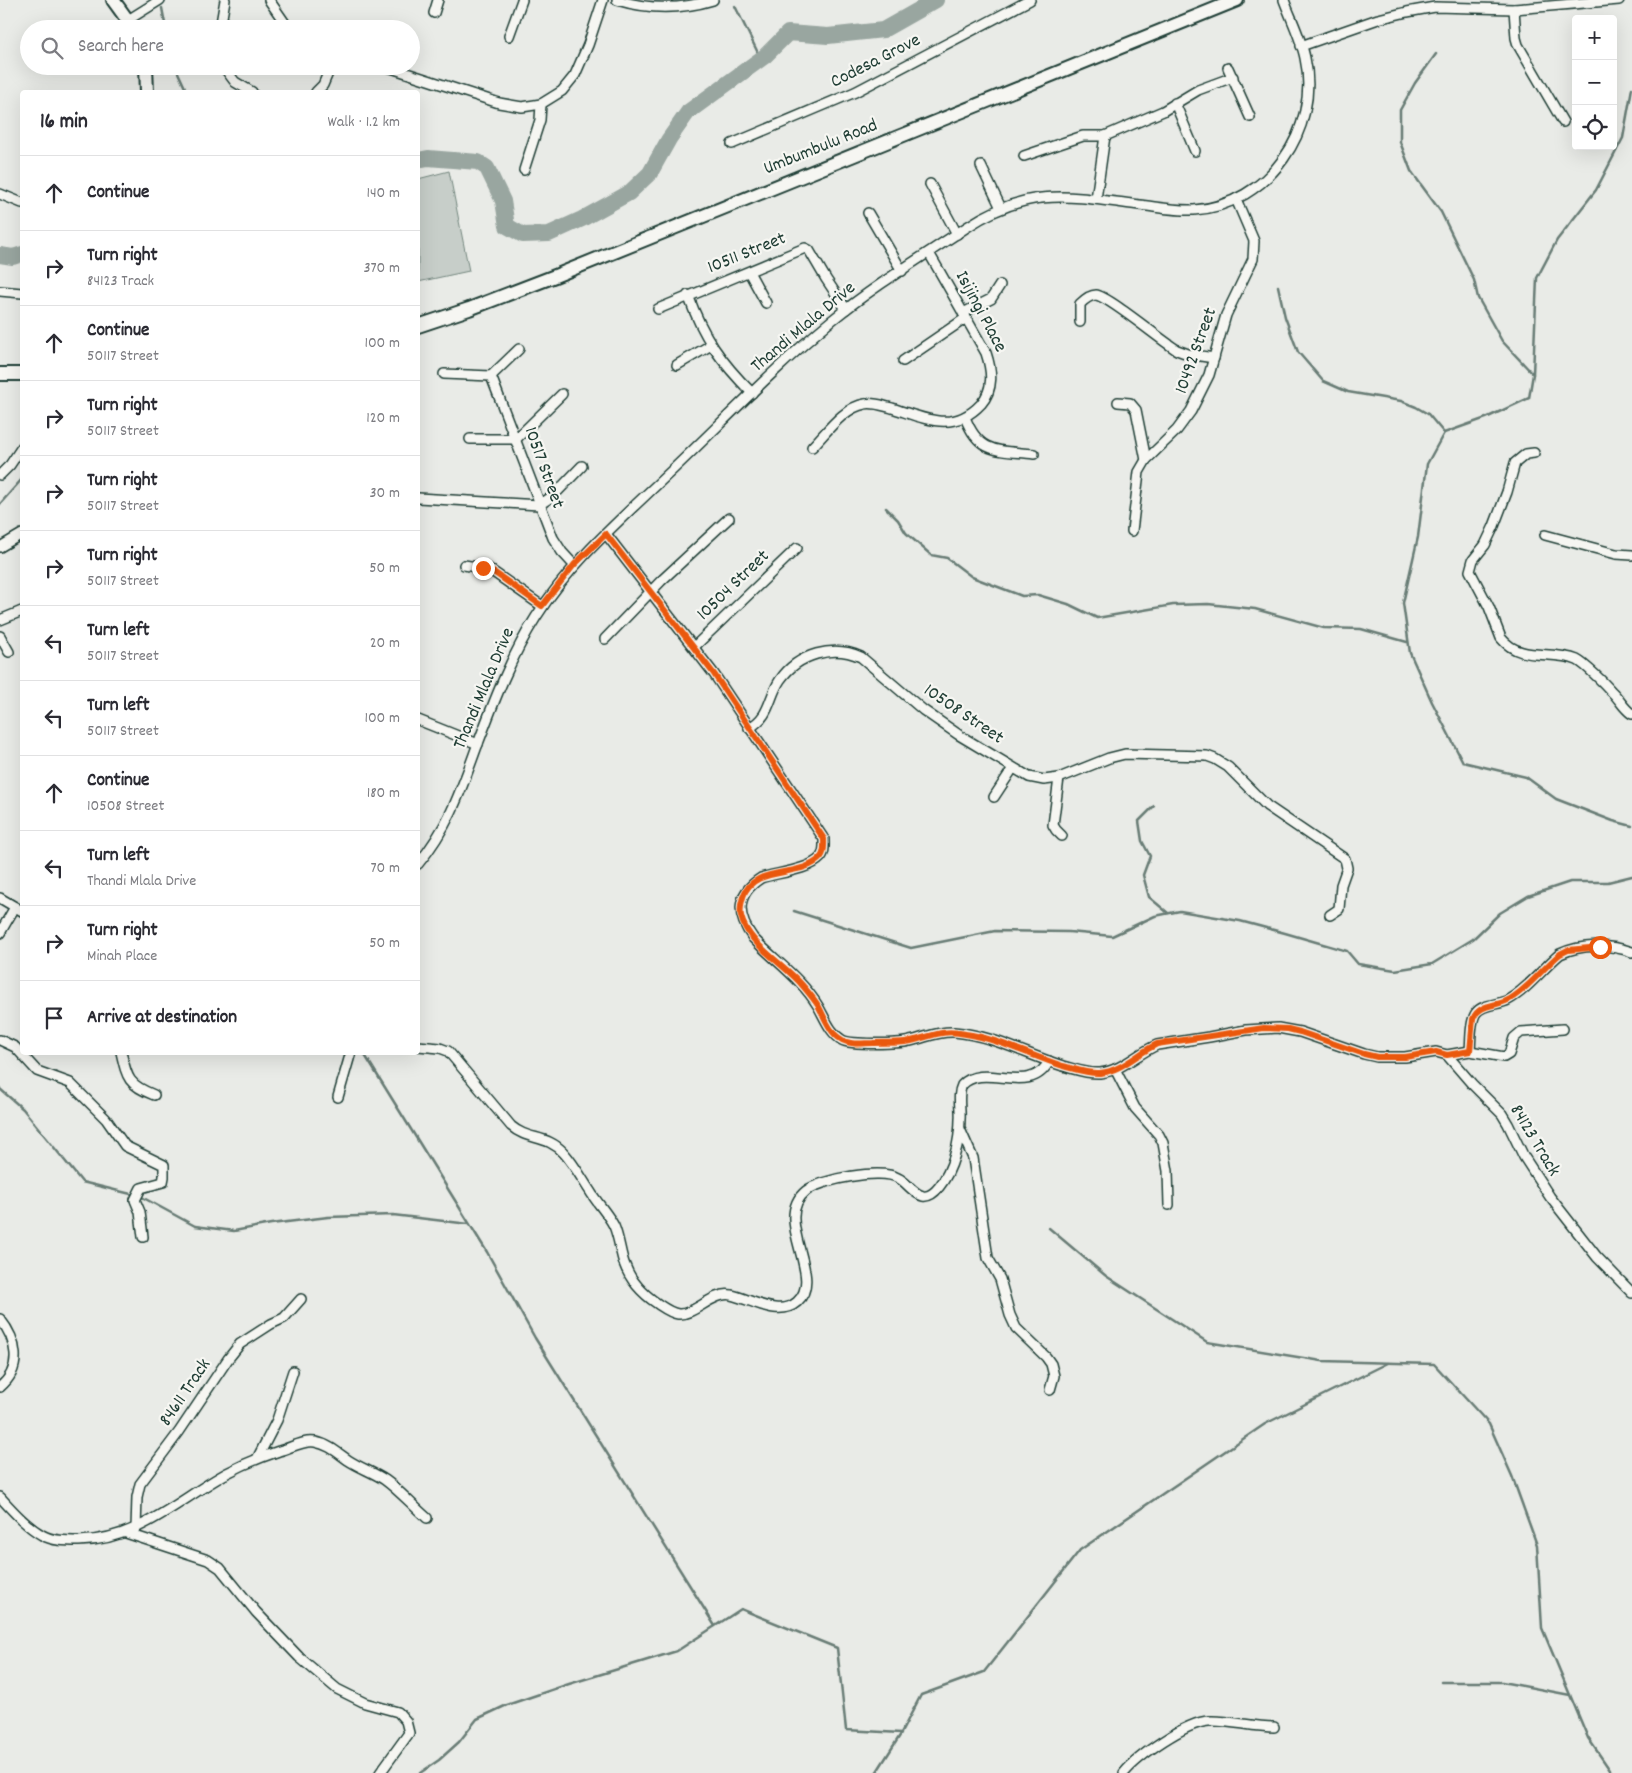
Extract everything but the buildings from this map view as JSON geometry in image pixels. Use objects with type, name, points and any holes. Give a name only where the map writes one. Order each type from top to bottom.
[{"type":"main road","points":[[112,0],[128,20]]},
{"type":"main road","name":"Umbumbulu Road","points":[[420,325],[555,276],[1238,0]]},
{"type":"main road","points":[[146,75],[147,90]]},
{"type":"main road","points":[[0,374],[20,374]]},
{"type":"street","points":[[136,20],[160,0]]},
{"type":"street","points":[[222,20],[225,0]]},
{"type":"street","points":[[270,0],[284,20]]},
{"type":"street","points":[[434,13],[438,0]]},
{"type":"street","points":[[509,36],[522,0]]},
{"type":"street","points":[[413,75],[499,103],[522,106],[541,104],[562,92],[575,75],[588,45],[603,0]]},
{"type":"street","points":[[617,0],[646,8],[694,6],[713,0]]},
{"type":"street","name":"Codesa Grove","points":[[732,144],[855,92],[1030,0]]},
{"type":"street","name":"Thandi Mlala Drive","points":[[420,861],[433,845],[450,815],[515,652],[542,606],[574,565],[752,393],[846,309],[984,216],[1014,202],[1045,197],[1096,199],[1189,210],[1212,207],[1236,199],[1254,188],[1275,170],[1286,156],[1300,130],[1308,92],[1305,59],[1284,0]]},
{"type":"street","points":[[1301,46],[1378,19],[1435,7],[1514,9],[1619,0]]},
{"type":"street","points":[[1514,9],[1518,45],[1563,122]]},
{"type":"street","points":[[1228,68],[1250,117]]},
{"type":"street","points":[[230,75],[235,82],[249,90]]},
{"type":"street","points":[[318,90],[323,85],[327,75]]},
{"type":"street","points":[[1024,156],[1083,136],[1105,136],[1154,115],[1207,86],[1233,77]]},
{"type":"street","points":[[1174,103],[1195,151]]},
{"type":"street","points":[[524,170],[540,120],[541,104]]},
{"type":"street","points":[[1096,199],[1105,136]]},
{"type":"street","points":[[981,166],[1001,208]]},
{"type":"street","points":[[930,184],[958,234]]},
{"type":"street","points":[[0,194],[20,202]]},
{"type":"street","name":"10492 Street","points":[[1132,532],[1139,472],[1146,460],[1164,445],[1184,422],[1204,386],[1226,315],[1253,259],[1255,249],[1251,231],[1236,199]]},
{"type":"street","points":[[868,213],[902,271]]},
{"type":"street","name":"10511 Street","points":[[658,309],[688,295],[808,249],[846,309]]},
{"type":"street","name":"Isijingi Place","points":[[929,253],[986,353],[989,362],[991,378],[988,393],[984,400],[965,417]]},
{"type":"street","points":[[749,272],[766,303]]},
{"type":"street","points":[[903,361],[964,316],[991,299],[1000,285]]},
{"type":"street","points":[[0,291],[20,292]]},
{"type":"street","points":[[688,295],[699,325],[711,345],[732,372],[752,393]]},
{"type":"street","points":[[1080,322],[1080,304],[1087,298],[1097,295],[1104,297],[1177,350],[1188,354],[1214,358]]},
{"type":"street","points":[[677,365],[711,345]]},
{"type":"street","points":[[444,374],[491,376],[518,349]]},
{"type":"street","name":"10517 Street","points":[[491,376],[553,538],[574,565]]},
{"type":"street","points":[[470,439],[516,439],[562,394]]},
{"type":"street","points":[[1118,402],[1130,403],[1136,410],[1146,460]]},
{"type":"street","points":[[812,447],[842,416],[855,407],[866,404],[880,405],[931,420],[954,421],[965,417],[973,436],[984,446],[998,450],[1034,454]]},
{"type":"street","points":[[0,475],[10,465],[20,450]]},
{"type":"street","points":[[1534,453],[1526,454],[1515,463],[1507,492],[1494,526],[1471,565],[1470,571],[1480,588],[1501,638],[1505,643],[1522,653],[1559,656],[1576,660],[1612,691],[1626,710],[1632,714]]},
{"type":"street","points":[[420,498],[539,505],[553,496],[582,466]]},
{"type":"street","points":[[605,640],[651,591],[730,518]]},
{"type":"street","points":[[606,534],[694,647],[821,834],[824,845],[824,852],[821,858],[802,868],[761,878],[749,888],[742,900],[741,916],[753,938],[800,981],[836,1036],[848,1043],[910,1042],[940,1032],[967,1034],[984,1038],[1079,1071],[1100,1073],[1115,1069],[1157,1044],[1264,1028],[1288,1029],[1300,1032],[1377,1057],[1405,1057],[1436,1052],[1447,1055],[1470,1051],[1504,1057],[1509,1054],[1514,1038],[1521,1032],[1562,1029]]},
{"type":"street","points":[[0,547],[20,535]]},
{"type":"street","points":[[1544,535],[1616,554],[1632,555]]},
{"type":"street","name":"10504 Street","points":[[694,647],[797,548]]},
{"type":"street","points":[[464,565],[489,569],[542,606]]},
{"type":"street","points":[[0,620],[20,613]]},
{"type":"street","points":[[0,636],[9,652]]},
{"type":"street","name":"10508 Street","points":[[750,728],[761,720],[770,705],[779,681],[793,666],[814,654],[840,650],[851,652],[861,657],[922,710],[959,735],[1029,777],[1044,780],[1059,778],[1109,758],[1125,754],[1198,755],[1214,759],[1236,774],[1267,806],[1345,859],[1347,868],[1341,885],[1339,909],[1330,915]]},
{"type":"street","points":[[420,721],[478,744]]},
{"type":"street","points":[[994,797],[1012,768]]},
{"type":"street","points":[[1059,778],[1053,825],[1062,836]]},
{"type":"street","points":[[0,898],[19,909],[0,933]]},
{"type":"street","points":[[1470,1051],[1473,1019],[1477,1011],[1510,999],[1560,954],[1568,950],[1606,946],[1632,952]]},
{"type":"street","points":[[0,1040],[15,1047],[20,1052]]},
{"type":"street","points":[[420,1046],[440,1048],[448,1051],[511,1126],[523,1134],[552,1142],[566,1154],[613,1224],[624,1264],[636,1284],[654,1301],[678,1314],[686,1313],[725,1294],[738,1296],[761,1305],[790,1307],[802,1297],[805,1289],[801,1253],[793,1214],[800,1197],[815,1186],[828,1182],[883,1173],[898,1178],[919,1194],[929,1195],[939,1187],[950,1168],[960,1129],[960,1089],[965,1081],[980,1077],[1033,1077],[1045,1070],[1049,1061]]},
{"type":"street","points":[[22,1055],[37,1071],[70,1083],[106,1119],[126,1146],[164,1165],[163,1182],[141,1188],[135,1200],[140,1212],[143,1237]]},
{"type":"street","points":[[123,1055],[129,1081],[136,1087],[154,1095]]},
{"type":"street","points":[[338,1097],[350,1055]]},
{"type":"street","name":"84123 Track","points":[[1447,1055],[1502,1114],[1527,1163],[1550,1197],[1597,1257],[1632,1293]]},
{"type":"street","points":[[1115,1069],[1135,1108],[1159,1135],[1163,1143],[1168,1171],[1169,1205]]},
{"type":"street","points":[[960,1129],[973,1158],[988,1258],[1000,1280],[1010,1316],[1016,1328],[1051,1364],[1054,1376],[1050,1390]]},
{"type":"street","name":"84611 Track","points":[[136,1529],[137,1498],[140,1484],[179,1432],[228,1359],[240,1344],[284,1318],[301,1299]]},
{"type":"street","points":[[0,1319],[5,1324],[14,1344],[15,1353],[13,1372],[0,1387]]},
{"type":"street","points":[[258,1457],[277,1420],[293,1371]]},
{"type":"street","points":[[0,1497],[16,1514],[42,1536],[65,1542],[92,1541],[136,1529],[220,1477],[258,1457],[291,1448],[304,1442],[321,1443],[350,1462],[387,1481],[427,1518]]},
{"type":"street","points":[[126,1533],[208,1560],[220,1568],[256,1612],[299,1657],[337,1688],[365,1703],[392,1710],[403,1716],[409,1733],[380,1773]]},
{"type":"street","points":[[1124,1773],[1139,1758],[1153,1748],[1196,1724],[1211,1721],[1274,1727]]},
{"type":"shaded area","points":[[449,171],[469,271],[420,282],[420,178]]},
{"type":"waterway","points":[[420,160],[428,158],[478,162],[487,168],[503,201],[507,226],[523,235],[549,234],[582,219],[629,193],[650,173],[669,139],[688,112],[765,56],[788,33],[828,36],[883,30],[936,0]]},
{"type":"waterway","points":[[735,6],[761,59]]},
{"type":"waterway","points":[[162,8],[164,20]]},
{"type":"waterway","points":[[1436,54],[1415,83],[1400,110],[1400,142],[1411,171],[1441,212],[1474,280],[1478,298],[1502,341],[1533,374]]},
{"type":"waterway","points":[[179,75],[186,90]]},
{"type":"waterway","points":[[1632,88],[1623,138],[1596,190],[1557,240],[1537,278],[1533,374],[1529,398],[1486,418],[1444,433],[1427,464],[1418,537],[1403,603],[1410,653],[1432,702],[1463,762],[1526,777],[1556,799],[1613,821],[1632,826]]},
{"type":"waterway","points":[[0,255],[13,257],[20,255]]},
{"type":"waterway","points":[[1278,286],[1285,317],[1298,352],[1323,381],[1348,392],[1401,401],[1416,407],[1428,414],[1444,433]]},
{"type":"waterway","points":[[0,504],[20,481]]},
{"type":"waterway","points":[[886,508],[898,520],[906,533],[931,555],[947,558],[972,577],[1022,596],[1038,595],[1068,604],[1097,618],[1173,605],[1208,604],[1255,609],[1324,628],[1361,629],[1407,642]]},
{"type":"waterway","points":[[1154,806],[1139,821],[1142,841],[1150,856],[1143,875],[1149,897],[1168,913]]},
{"type":"waterway","points":[[794,911],[911,948],[995,931],[1069,932],[1112,936],[1155,916],[1180,911],[1240,921],[1285,933],[1347,951],[1358,964],[1395,970],[1432,964],[1473,939],[1500,913],[1528,896],[1570,882],[1608,882],[1632,876]]},
{"type":"waterway","points":[[365,1055],[487,1252],[535,1338],[715,1626]]},
{"type":"waterway","points":[[0,1089],[23,1109],[82,1182],[135,1195]]},
{"type":"waterway","points":[[140,1196],[195,1226],[234,1231],[328,1217],[393,1215],[469,1224]]},
{"type":"waterway","points":[[1049,1228],[1106,1276],[1207,1342],[1322,1361],[1434,1364],[1489,1424],[1512,1476],[1537,1545],[1542,1628],[1588,1738],[1612,1773]]},
{"type":"waterway","points":[[420,1773],[439,1760],[459,1742],[477,1719],[507,1705],[677,1651],[741,1609],[837,1648],[846,1730],[901,1733],[921,1695],[984,1672],[1080,1550],[1265,1424],[1388,1363]]},
{"type":"waterway","points":[[1441,1682],[1502,1682],[1570,1695]]},
{"type":"waterway","points":[[876,1773],[901,1734]]},
{"type":"route","points":[[483,568],[489,569],[542,606],[574,565],[606,534],[694,647],[824,839],[824,852],[821,858],[802,868],[779,872],[755,882],[744,894],[741,916],[753,938],[800,981],[819,1007],[836,1036],[848,1043],[910,1042],[940,1032],[952,1032],[984,1038],[1055,1064],[1093,1073],[1118,1068],[1157,1044],[1264,1028],[1288,1029],[1300,1032],[1377,1057],[1405,1057],[1428,1052],[1441,1052],[1447,1055],[1470,1051],[1473,1019],[1481,1008],[1504,1002],[1519,993],[1548,963],[1560,954],[1568,950],[1600,947]]}]
